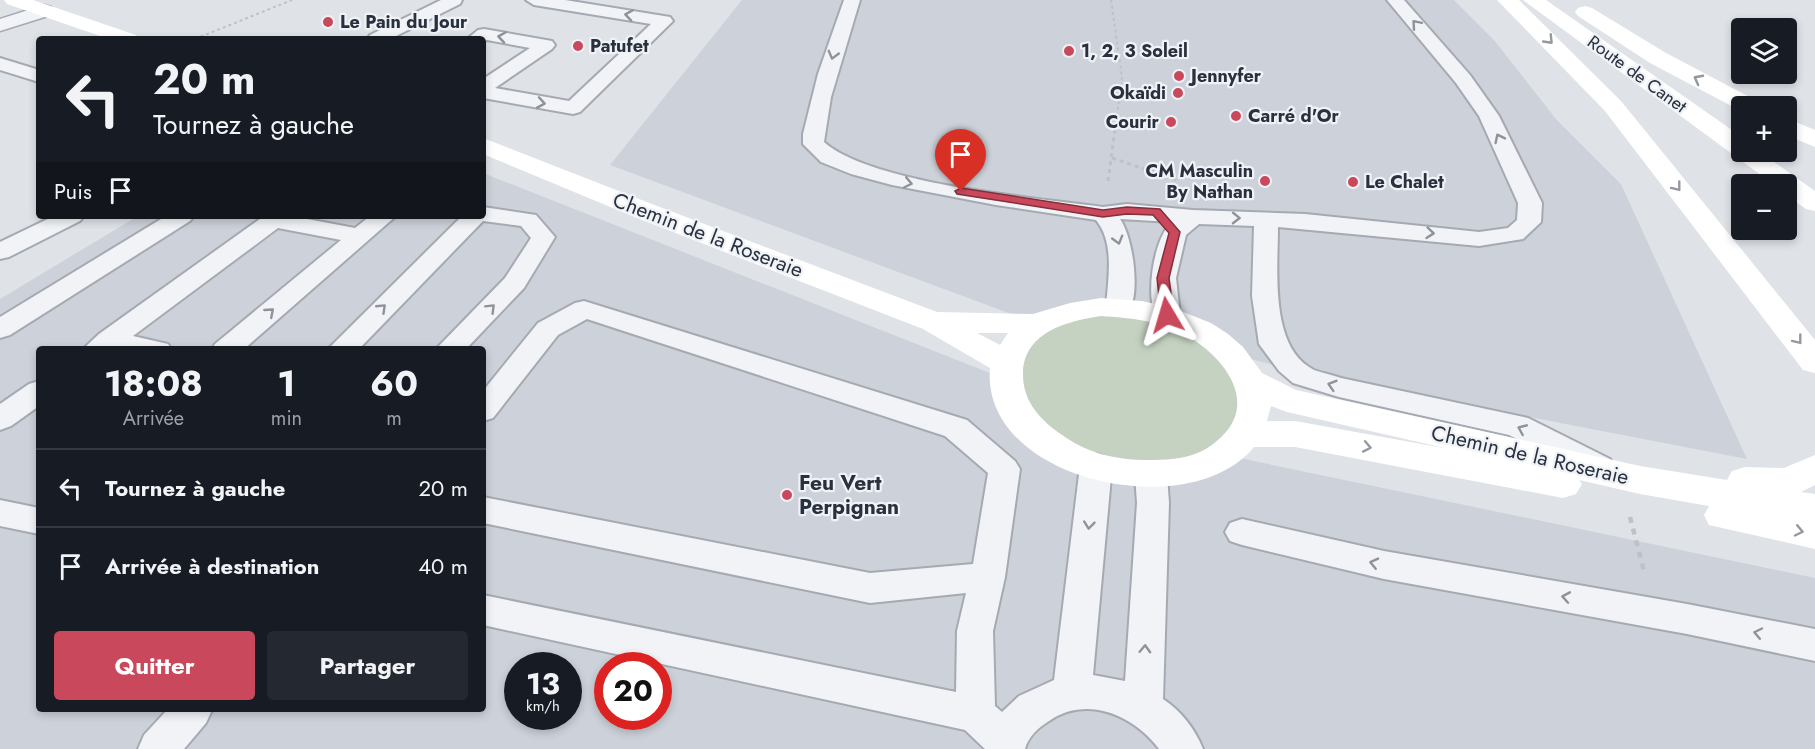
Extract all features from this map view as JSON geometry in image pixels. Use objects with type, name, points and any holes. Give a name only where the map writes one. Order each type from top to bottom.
[{"type":"street","points":[[14,0],[120,36]]},
{"type":"street","points":[[1507,0],[1613,106],[1815,362]]},
{"type":"street","name":"Route de Canet","points":[[1533,0],[1731,141]]},
{"type":"street","name":"Route de Canet","points":[[1549,0],[1731,126]]},
{"type":"street","points":[[1566,0],[1658,58],[1731,97]]},
{"type":"street","points":[[0,25],[44,11]]},
{"type":"street","points":[[1797,131],[1815,140]]},
{"type":"street","name":"Chemin de la Roseraie","points":[[486,146],[647,212],[934,322],[1006,363]]},
{"type":"street","name":"Route de Canet","points":[[1759,162],[1815,203]]},
{"type":"street","points":[[1782,162],[1815,185]]},
{"type":"street","points":[[1101,306],[1167,315],[1207,333],[1234,355],[1251,381],[1255,408],[1246,434],[1225,455],[1192,470],[1152,475],[1123,472],[1096,466],[1069,456],[1038,437],[1016,413],[1006,388],[1006,363],[1016,343],[1038,324],[1067,312],[1101,306]]},
{"type":"street","name":"Chemin de la Roseraie","points":[[934,322],[1038,324]]},
{"type":"street","name":"Chemin de la Roseraie","points":[[1251,381],[1287,400],[1627,488],[1815,509]]},
{"type":"street","name":"Chemin de la Roseraie","points":[[1246,434],[1295,434],[1815,534]]},
{"type":"street","points":[[1627,488],[1790,482],[1815,468]]},
{"type":"lane","points":[[382,36],[454,0]]},
{"type":"lane","points":[[486,91],[573,108],[664,21],[534,0]]},
{"type":"lane","points":[[852,0],[833,54],[814,131],[814,144],[820,151],[852,169],[911,184],[1103,214],[1127,211],[1156,212],[1184,225],[1266,219],[1479,239],[1515,234],[1529,222],[1530,203],[1485,111],[1463,79],[1395,0]]},
{"type":"lane","points":[[480,36],[483,34],[546,45],[486,88]]},
{"type":"lane","points":[[0,64],[36,74]]},
{"type":"lane","points":[[453,346],[515,283],[543,237],[528,220],[486,214]]},
{"type":"lane","points":[[1103,214],[1112,222],[1121,247],[1119,307]]},
{"type":"lane","points":[[0,252],[66,219]]},
{"type":"lane","points":[[0,329],[177,219]]},
{"type":"lane","points":[[103,345],[275,219]]},
{"type":"lane","points":[[281,219],[360,236]]},
{"type":"lane","points":[[230,346],[380,219]]},
{"type":"lane","points":[[345,346],[472,219]]},
{"type":"lane","points":[[1266,219],[1265,296],[1273,344],[1289,364],[1303,376],[1339,387],[1517,426],[1627,488]]},
{"type":"lane","points":[[1167,315],[1163,278],[1184,225]]},
{"type":"lane","points":[[486,407],[548,329],[584,309],[956,428],[1004,469],[988,577],[975,632],[975,714]]},
{"type":"lane","points":[[0,419],[36,393]]},
{"type":"lane","points":[[1072,691],[1096,466]]},
{"type":"lane","points":[[1143,708],[1153,503],[1152,475]]},
{"type":"lane","points":[[486,511],[870,588],[988,577]]},
{"type":"lane","points":[[0,513],[36,520]]},
{"type":"lane","points":[[1242,532],[1384,565],[1655,613],[1815,645]]},
{"type":"lane","points":[[486,611],[975,714],[1005,745],[1022,716],[1045,700],[1072,691],[1095,691],[1120,697],[1143,708],[1166,726],[1183,749]]},
{"type":"lane","points":[[158,749],[190,712]]},
{"type":"path","points":[[202,36],[292,0]]},
{"type":"path","points":[[1103,214],[1122,77],[1111,0]]},
{"type":"path","points":[[1627,488],[1655,613]]},
{"type":"shaded area","name":"Carré d'Or","points":[[742,0],[1454,0],[1494,40],[1556,119],[1621,184],[1747,459],[1322,377],[1234,355],[1038,324],[610,165]]},
{"type":"shaded area","points":[[486,174],[1005,379],[1225,455],[1815,578],[1815,749],[0,749],[0,299],[133,219],[486,219]]},
{"type":"green space","points":[[1067,312],[1167,315],[1251,381],[1225,455],[1123,472],[1016,413],[1016,343]]},
{"type":"place","name":"Le Pain du Jour","points":[[328,22]]},
{"type":"place","name":"Patufet","points":[[578,46]]},
{"type":"place","name":"1, 2, 3 Soleil","points":[[1069,51]]},
{"type":"place","name":"Jennyfer","points":[[1179,76]]},
{"type":"place","name":"Okaïdi","points":[[1178,93]]},
{"type":"place","name":"Carré d'Or","points":[[1236,116]]},
{"type":"place","name":"Courir","points":[[1171,122]]},
{"type":"place","name":"CM Masculin By Nathan","points":[[1265,181]]},
{"type":"place","name":"Le Chalet","points":[[1353,182]]},
{"type":"place","name":"Feu Vert Perpignan","points":[[787,495]]},
{"type":"route","points":[[961,191],[1103,214],[1127,211],[1156,212],[1174,232],[1163,278],[1167,315]]}]
